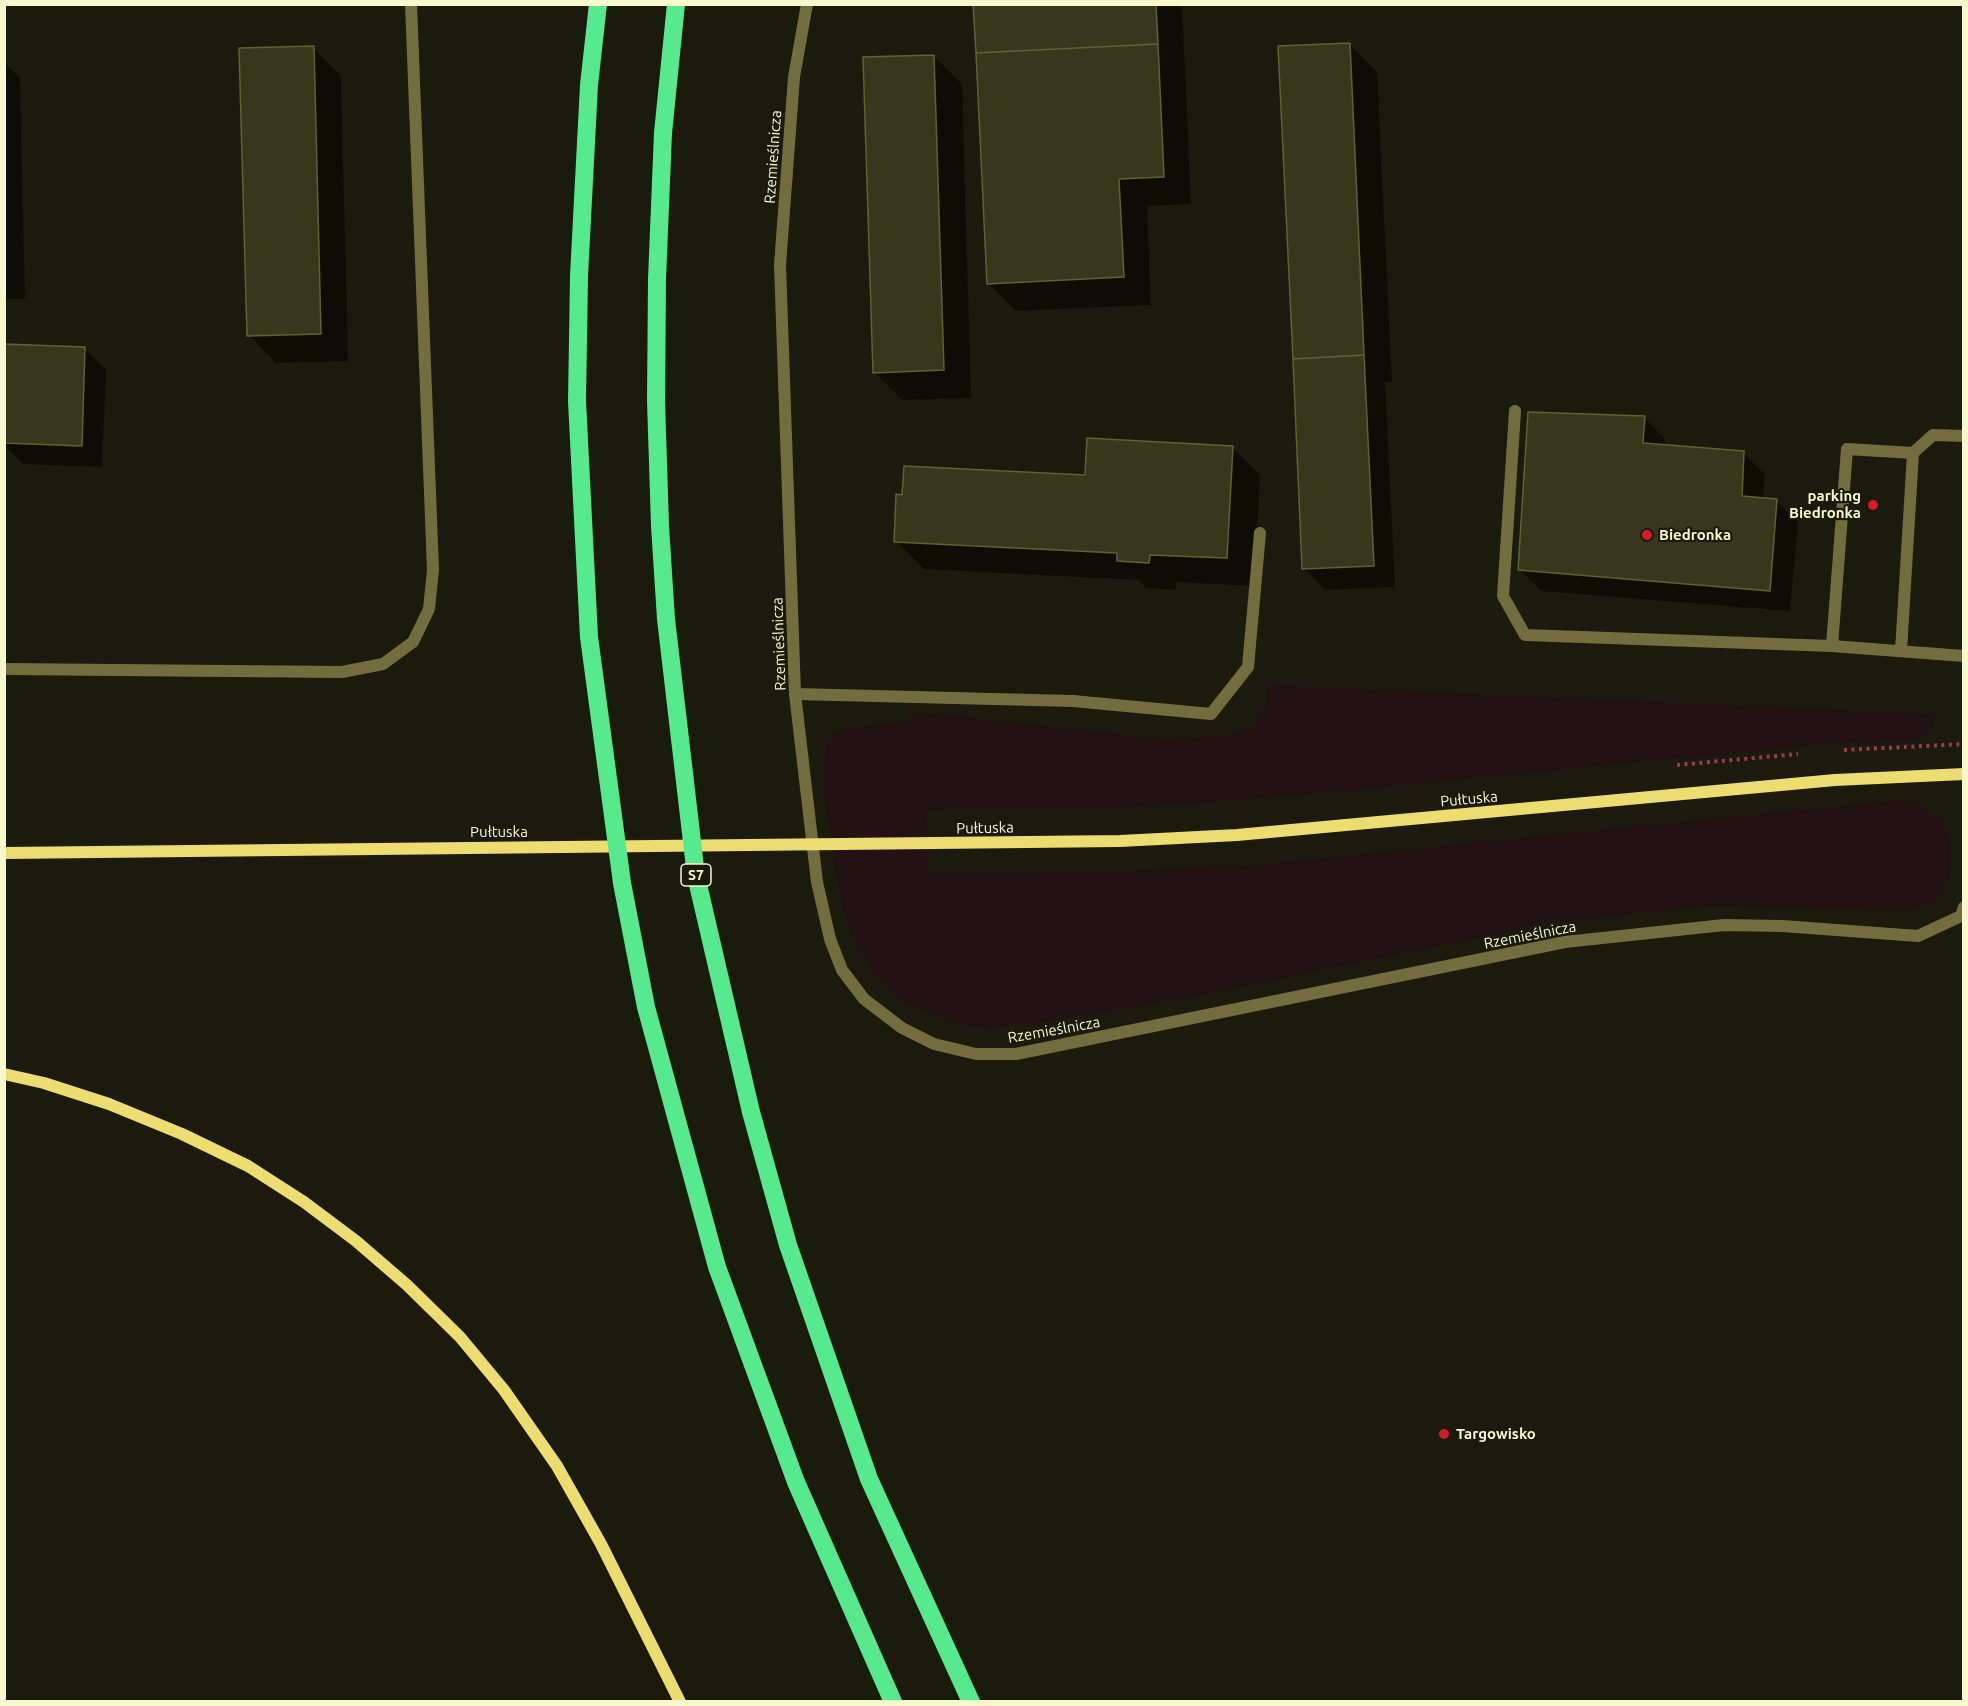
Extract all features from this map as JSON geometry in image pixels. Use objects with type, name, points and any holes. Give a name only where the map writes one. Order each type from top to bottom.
[{"type":"highway","points":[[598,4],[585,159],[579,276],[577,400],[589,636],[622,884],[646,1007],[717,1267],[796,1482],[893,1701]]},
{"type":"highway","name":"S7","points":[[676,4],[663,133],[657,279],[657,412],[660,526],[666,619],[696,876],[751,1112],[788,1245],[869,1479],[971,1701]]},
{"type":"main road","name":"Pułtuska","points":[[4,853],[1120,841],[1237,835],[1824,781],[1964,774]]},
{"type":"main road","points":[[4,1074],[44,1083],[109,1104],[182,1134],[248,1166],[348,1234],[407,1285],[460,1337],[504,1390],[557,1466],[602,1544],[681,1701]]},
{"type":"street","points":[[4,669],[342,672],[383,664],[413,642],[429,609],[433,570],[411,4]]},
{"type":"street","name":"Rzemieślnicza","points":[[807,4],[794,77],[780,265],[795,694],[816,882],[830,939],[842,970],[864,999],[902,1028],[934,1044],[976,1054],[1016,1054],[1565,942],[1724,925],[1782,926],[1918,936],[1961,916],[1964,907]]},
{"type":"street","points":[[1515,411],[1503,596],[1525,635],[1832,646],[1964,656]]},
{"type":"street","points":[[1901,651],[1913,453],[1933,435],[1964,436]]},
{"type":"street","points":[[1832,646],[1847,449],[1913,453]]},
{"type":"street","points":[[795,694],[1073,701],[1211,714],[1248,667],[1260,533]]},
{"type":"path","points":[[1835,751],[1964,744]]},
{"type":"path","points":[[1673,766],[1801,754]]},
{"type":"shaded area","points":[[1267,685],[1935,714],[1931,730],[1922,739],[1838,743],[1244,800],[1110,808],[926,810],[930,873],[1098,872],[1257,865],[1900,800],[1919,803],[1941,821],[1950,842],[1951,867],[1944,889],[1932,903],[1911,910],[1705,906],[1553,922],[1201,995],[1035,1023],[993,1027],[958,1025],[904,1002],[883,985],[850,933],[839,890],[822,776],[827,748],[833,735],[846,728],[899,723],[918,712],[1167,740],[1228,735],[1251,729],[1267,704]]},
{"type":"building","points":[[973,4],[1156,4],[1158,44],[976,53]]},
{"type":"building","points":[[1350,43],[1364,355],[1293,359],[1278,46]]},
{"type":"building","points":[[1158,44],[1164,177],[1119,179],[1124,277],[987,284],[976,53]]},
{"type":"building","points":[[314,46],[321,334],[247,336],[239,48]]},
{"type":"building","points":[[934,55],[944,370],[873,373],[863,57]]},
{"type":"building","points":[[4,344],[85,347],[82,446],[4,443]]},
{"type":"building","points":[[1364,355],[1374,566],[1302,569],[1293,359]]},
{"type":"building","name":"Biedronka","points":[[1528,412],[1645,416],[1643,443],[1744,451],[1742,496],[1777,499],[1770,591],[1518,570]]},
{"type":"building","points":[[1087,438],[1233,446],[1227,558],[1150,555],[1149,563],[1117,561],[1117,553],[894,542],[896,494],[902,495],[904,466],[1085,475]]},
{"type":"place","name":"parking Biedronka","points":[[1873,505]]},
{"type":"place","name":"Biedronka","points":[[1647,535]]},
{"type":"place","name":"Targowisko","points":[[1444,1434]]}]
